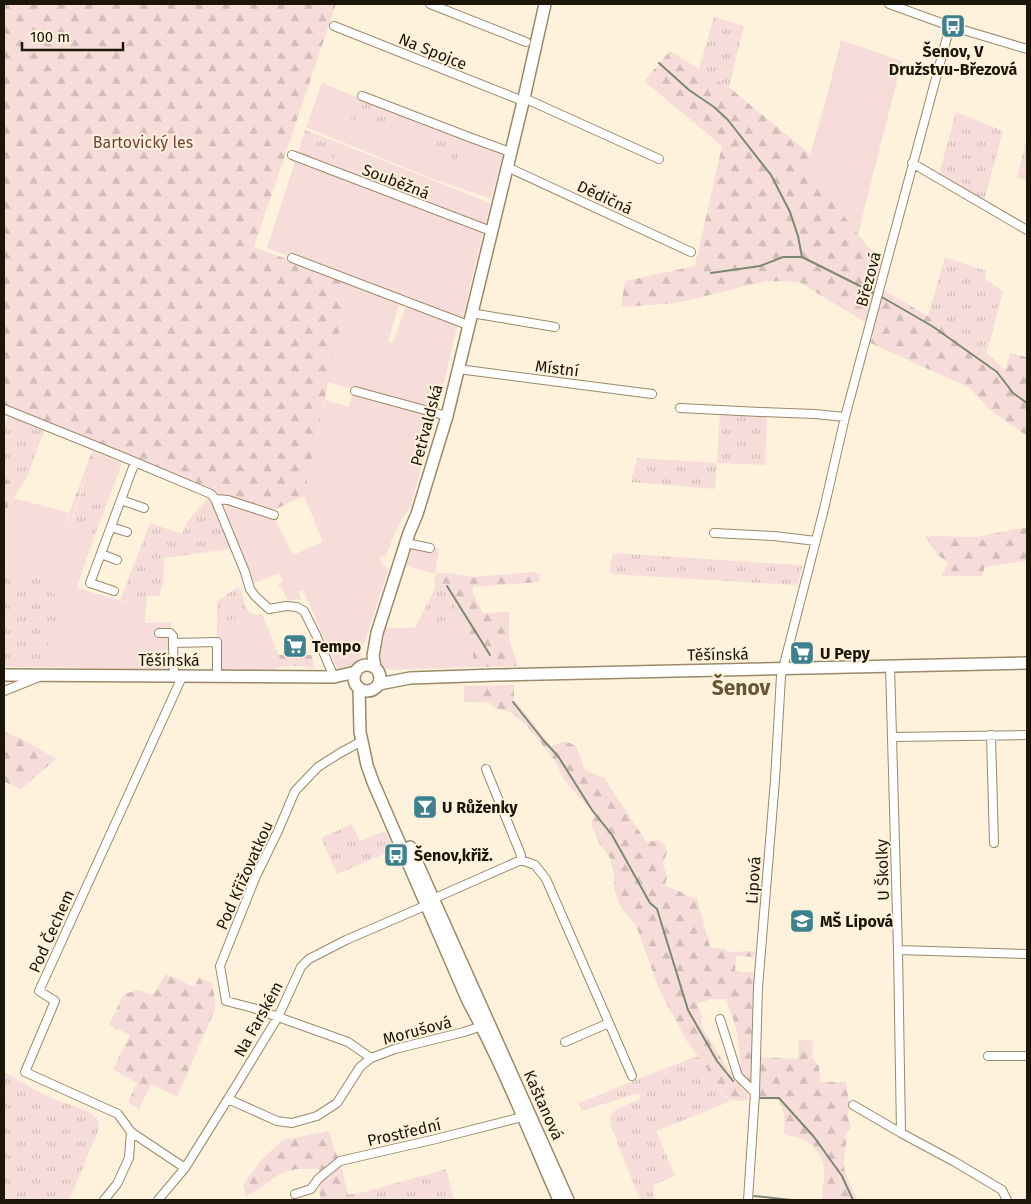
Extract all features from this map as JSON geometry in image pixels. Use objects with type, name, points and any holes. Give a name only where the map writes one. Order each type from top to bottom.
[{"type":"main road","name":"Petřvaldská","points":[[376,679],[373,656],[377,633],[420,506],[447,416],[545,4]]},
{"type":"main road","name":"Petřvaldská","points":[[358,677],[371,643],[377,633]]},
{"type":"main road","name":"Těšínská","points":[[376,679],[1027,663]]},
{"type":"main road","points":[[368,665],[376,679],[365,691],[358,677],[368,665]]},
{"type":"main road","name":"Těšínská","points":[[4,675],[358,677]]},
{"type":"main road","name":"Kaštanová","points":[[358,677],[360,732],[367,765],[373,782],[430,902],[468,1001],[486,1025],[526,1116],[559,1200]]},
{"type":"main road","points":[[359,712],[376,679]]},
{"type":"main road","name":"Kaštanová","points":[[526,1116],[568,1200]]},
{"type":"street","points":[[430,4],[526,42]]},
{"type":"street","points":[[889,4],[950,26],[1027,49]]},
{"type":"street","name":"Na Spojce","points":[[334,26],[523,100],[659,159]]},
{"type":"street","name":"Březová","points":[[783,669],[824,509],[845,417],[950,26]]},
{"type":"street","points":[[362,96],[510,152]]},
{"type":"street","name":"Souběžná","points":[[292,155],[491,231]]},
{"type":"street","points":[[912,162],[1027,230]]},
{"type":"street","name":"Dědičná","points":[[507,167],[691,252]]},
{"type":"street","points":[[292,258],[470,319],[555,327]]},
{"type":"street","name":"Místní","points":[[458,369],[652,394]]},
{"type":"street","points":[[355,391],[447,416]]},
{"type":"street","points":[[680,408],[845,417]]},
{"type":"street","points":[[4,409],[211,494],[215,499],[250,589],[269,609],[286,606],[297,607],[304,611],[334,677]]},
{"type":"street","points":[[114,591],[90,583],[135,462]]},
{"type":"street","points":[[215,499],[228,500],[274,514]]},
{"type":"street","points":[[121,500],[144,508]]},
{"type":"street","points":[[111,527],[127,532]]},
{"type":"street","points":[[714,533],[774,536],[816,541]]},
{"type":"street","points":[[406,543],[430,548]]},
{"type":"street","points":[[101,554],[117,560]]},
{"type":"street","points":[[159,633],[170,633],[172,636],[178,677]]},
{"type":"street","points":[[173,644],[216,642],[217,677]]},
{"type":"street","name":"U Školky","points":[[890,666],[901,1133]]},
{"type":"street","name":"Lipová","points":[[748,1200],[755,1093],[758,987],[783,669]]},
{"type":"street","points":[[4,691],[43,675]]},
{"type":"street","name":"Pod Čechem","points":[[178,677],[39,991],[55,1001],[25,1072],[118,1114],[131,1132],[185,1168]]},
{"type":"street","points":[[991,735],[994,843]]},
{"type":"street","points":[[892,737],[1027,735]]},
{"type":"street","name":"Pod Křižovatkou","points":[[278,1017],[226,1001],[220,966],[256,876],[295,791],[318,767],[362,741]]},
{"type":"street","points":[[486,769],[521,855],[521,860],[535,865],[546,878],[632,1076]]},
{"type":"street","name":"Na Farském","points":[[158,1200],[185,1168],[278,1017],[301,967],[309,959],[346,940],[521,860]]},
{"type":"street","points":[[898,950],[1027,954]]},
{"type":"street","name":"Morušová","points":[[278,1017],[348,1042],[371,1058],[394,1048],[486,1025]]},
{"type":"street","points":[[720,1019],[738,1076],[755,1093]]},
{"type":"street","points":[[565,1042],[609,1023]]},
{"type":"street","points":[[988,1056],[1027,1056]]},
{"type":"street","points":[[228,1099],[277,1121],[292,1123],[317,1116],[337,1103],[360,1067],[371,1058]]},
{"type":"street","points":[[853,1105],[1002,1190],[1007,1200]]},
{"type":"street","name":"Prostřední","points":[[295,1194],[311,1188],[318,1179],[340,1161],[526,1116]]},
{"type":"street","points":[[104,1200],[117,1184],[129,1158],[131,1132]]},
{"type":"green space","name":"Bartovický les","points":[[4,4],[336,4],[254,247],[341,279],[344,309],[304,496],[276,509],[263,509],[215,499],[4,409]]},
{"type":"green space","points":[[714,17],[744,26],[729,87],[699,69]]},
{"type":"green space","points":[[841,40],[902,61],[858,234],[822,187],[814,172],[810,154]]},
{"type":"green space","points":[[670,51],[731,89],[810,154],[814,172],[822,187],[867,246],[885,263],[868,324],[799,282],[766,281],[677,303],[621,307],[625,281],[695,266],[722,146],[644,81]]},
{"type":"green space","points":[[322,83],[359,98],[351,119],[384,134],[394,111],[440,130],[431,152],[456,161],[463,138],[503,153],[491,199],[428,177],[306,127]]},
{"type":"green space","points":[[359,98],[394,111],[384,134],[350,119]]},
{"type":"green space","points":[[956,112],[1003,131],[984,201],[939,174]]},
{"type":"green space","points":[[305,130],[341,144],[332,167],[298,153]]},
{"type":"green space","points":[[440,130],[463,138],[456,162],[431,152]]},
{"type":"green space","points":[[1027,141],[1027,181],[1017,178]]},
{"type":"green space","points":[[341,144],[490,203],[485,226],[332,167]]},
{"type":"green space","points":[[296,158],[483,231],[462,320],[413,302],[325,265],[321,264],[318,267],[267,248]]},
{"type":"green space","points":[[945,257],[986,271],[985,279],[1003,291],[987,352],[928,316]]},
{"type":"green space","points":[[341,279],[400,301],[388,342],[393,343],[405,308],[411,306],[458,323],[437,411],[328,382],[344,309]]},
{"type":"green space","points":[[882,289],[983,349],[1005,370],[1010,353],[1027,357],[1027,436],[989,409],[970,388],[866,341]]},
{"type":"green space","points":[[353,393],[436,415],[410,507],[400,522],[386,557],[380,556],[381,564],[389,568],[359,659],[352,666],[343,669],[337,668],[303,590],[298,591],[301,600],[288,601],[278,584],[283,582],[279,573],[254,583],[226,518],[225,509],[229,504],[276,520],[293,555],[323,542],[304,496],[325,400],[349,407]]},
{"type":"green space","points":[[10,412],[46,426],[27,477],[22,485],[4,479],[4,427]]},
{"type":"green space","points":[[720,412],[767,415],[765,465],[717,463]]},
{"type":"green space","points":[[92,451],[97,453],[87,473],[69,526],[65,525]]},
{"type":"green space","points":[[97,453],[122,463],[108,501],[82,491],[87,473]]},
{"type":"green space","points":[[637,458],[717,463],[715,489],[631,482]]},
{"type":"green space","points":[[4,479],[22,485],[4,516]]},
{"type":"green space","points":[[82,491],[108,501],[94,537],[69,527]]},
{"type":"green space","points":[[208,497],[212,500],[231,549],[164,558],[163,584],[159,596],[147,596],[146,608],[120,600],[150,523],[182,534],[186,524]]},
{"type":"green space","points":[[14,498],[69,513],[65,525],[94,537],[77,588],[146,608],[145,623],[171,622],[174,670],[40,667],[66,598],[39,587],[42,579],[4,567],[4,516]]},
{"type":"green space","points":[[1027,527],[1027,561],[985,567],[982,576],[941,576],[948,563],[937,554],[925,536],[976,537]]},
{"type":"green space","points":[[415,542],[439,548],[435,574],[406,566]]},
{"type":"green space","points":[[613,553],[802,566],[798,585],[612,574],[609,572]]},
{"type":"green space","points":[[4,567],[42,579],[39,587],[66,598],[40,667],[4,667]]},
{"type":"green space","points":[[533,572],[540,574],[539,582],[473,587],[473,594],[483,613],[509,612],[509,639],[518,666],[475,667],[467,626],[435,574],[447,573],[473,577]]},
{"type":"green space","points":[[435,574],[467,626],[415,628],[435,588]]},
{"type":"green space","points":[[238,587],[246,607],[251,613],[244,619],[217,621],[217,601]]},
{"type":"green space","points":[[251,613],[255,615],[262,614],[283,666],[273,670],[217,671],[217,621],[244,619]]},
{"type":"green space","points":[[467,626],[475,667],[394,670],[380,665],[386,628]]},
{"type":"green space","points":[[278,655],[312,655],[314,669],[302,666],[283,666]]},
{"type":"green space","points":[[514,685],[514,699],[551,746],[565,741],[576,746],[585,770],[604,778],[647,842],[658,840],[665,845],[667,852],[663,863],[667,877],[665,885],[690,897],[697,898],[710,947],[726,949],[727,952],[755,951],[754,957],[736,956],[735,971],[755,973],[752,1086],[741,1073],[736,1028],[726,999],[711,999],[697,1004],[702,1017],[701,1026],[728,1069],[750,1099],[731,1100],[724,1096],[714,1083],[702,1059],[686,1040],[659,989],[636,925],[622,909],[614,890],[614,875],[610,858],[599,843],[591,824],[595,813],[563,778],[555,761],[541,743],[526,725],[512,713],[495,708],[488,702],[464,702],[464,686]]},
{"type":"green space","points":[[4,732],[22,739],[56,759],[21,789],[5,782],[4,784]]},
{"type":"green space","points":[[352,824],[360,841],[385,831],[394,850],[337,874],[321,838]]},
{"type":"green space","points":[[166,974],[194,987],[199,978],[212,983],[216,1007],[177,1097],[151,1084],[139,1109],[128,1102],[137,1083],[113,1069],[130,1035],[109,1025],[124,994],[138,990],[153,995]]},
{"type":"green space","points":[[799,1039],[813,1041],[812,1058],[819,1066],[822,1082],[846,1082],[849,1103],[848,1117],[851,1128],[845,1135],[844,1167],[857,1200],[822,1200],[824,1168],[817,1151],[803,1139],[784,1134],[784,1116],[778,1100],[756,1100],[758,1057],[798,1059]]},
{"type":"green space","points":[[698,1056],[707,1068],[719,1092],[731,1101],[656,1131],[675,1176],[653,1185],[654,1200],[640,1200],[612,1129],[610,1117],[618,1109],[640,1099],[640,1095],[638,1093],[582,1111],[579,1103]]},
{"type":"green space","points":[[4,1072],[49,1097],[84,1110],[93,1115],[97,1120],[99,1129],[69,1200],[4,1200]]},
{"type":"green space","points":[[329,1131],[334,1149],[340,1161],[348,1195],[364,1192],[366,1200],[320,1200],[319,1169],[296,1169],[280,1174],[246,1197],[243,1185],[262,1159],[283,1140]]},
{"type":"green space","points":[[446,1169],[454,1200],[366,1200],[364,1192]]},
{"type":"waterway","points":[[659,63],[689,90],[714,107],[728,120],[771,175],[790,212],[798,236],[802,257],[876,294]]},
{"type":"waterway","points":[[711,273],[760,266],[783,257],[802,257]]},
{"type":"waterway","points":[[880,296],[932,326],[997,372],[1013,393],[1027,403]]},
{"type":"waterway","points":[[447,586],[490,655]]},
{"type":"waterway","points":[[513,702],[558,756],[592,810],[612,835],[650,903],[657,909],[688,1010],[717,1061],[733,1081]]},
{"type":"waterway","points":[[760,1098],[779,1098],[814,1137],[842,1176],[853,1200]]},
{"type":"waterway","points":[[754,1196],[791,1200]]},
{"type":"place","name":"Šenov, V Družstvu-Březová","points":[[953,26]]},
{"type":"place","name":"Tempo","points":[[295,646]]},
{"type":"place","name":"U Pepy","points":[[802,653]]},
{"type":"place","name":"U Růženky","points":[[425,807]]},
{"type":"place","name":"Šenov,křiž.","points":[[396,855]]},
{"type":"place","name":"MŠ Lipová","points":[[802,921]]},
{"type":"district","name":"Šenov","points":[[741,688]]}]
